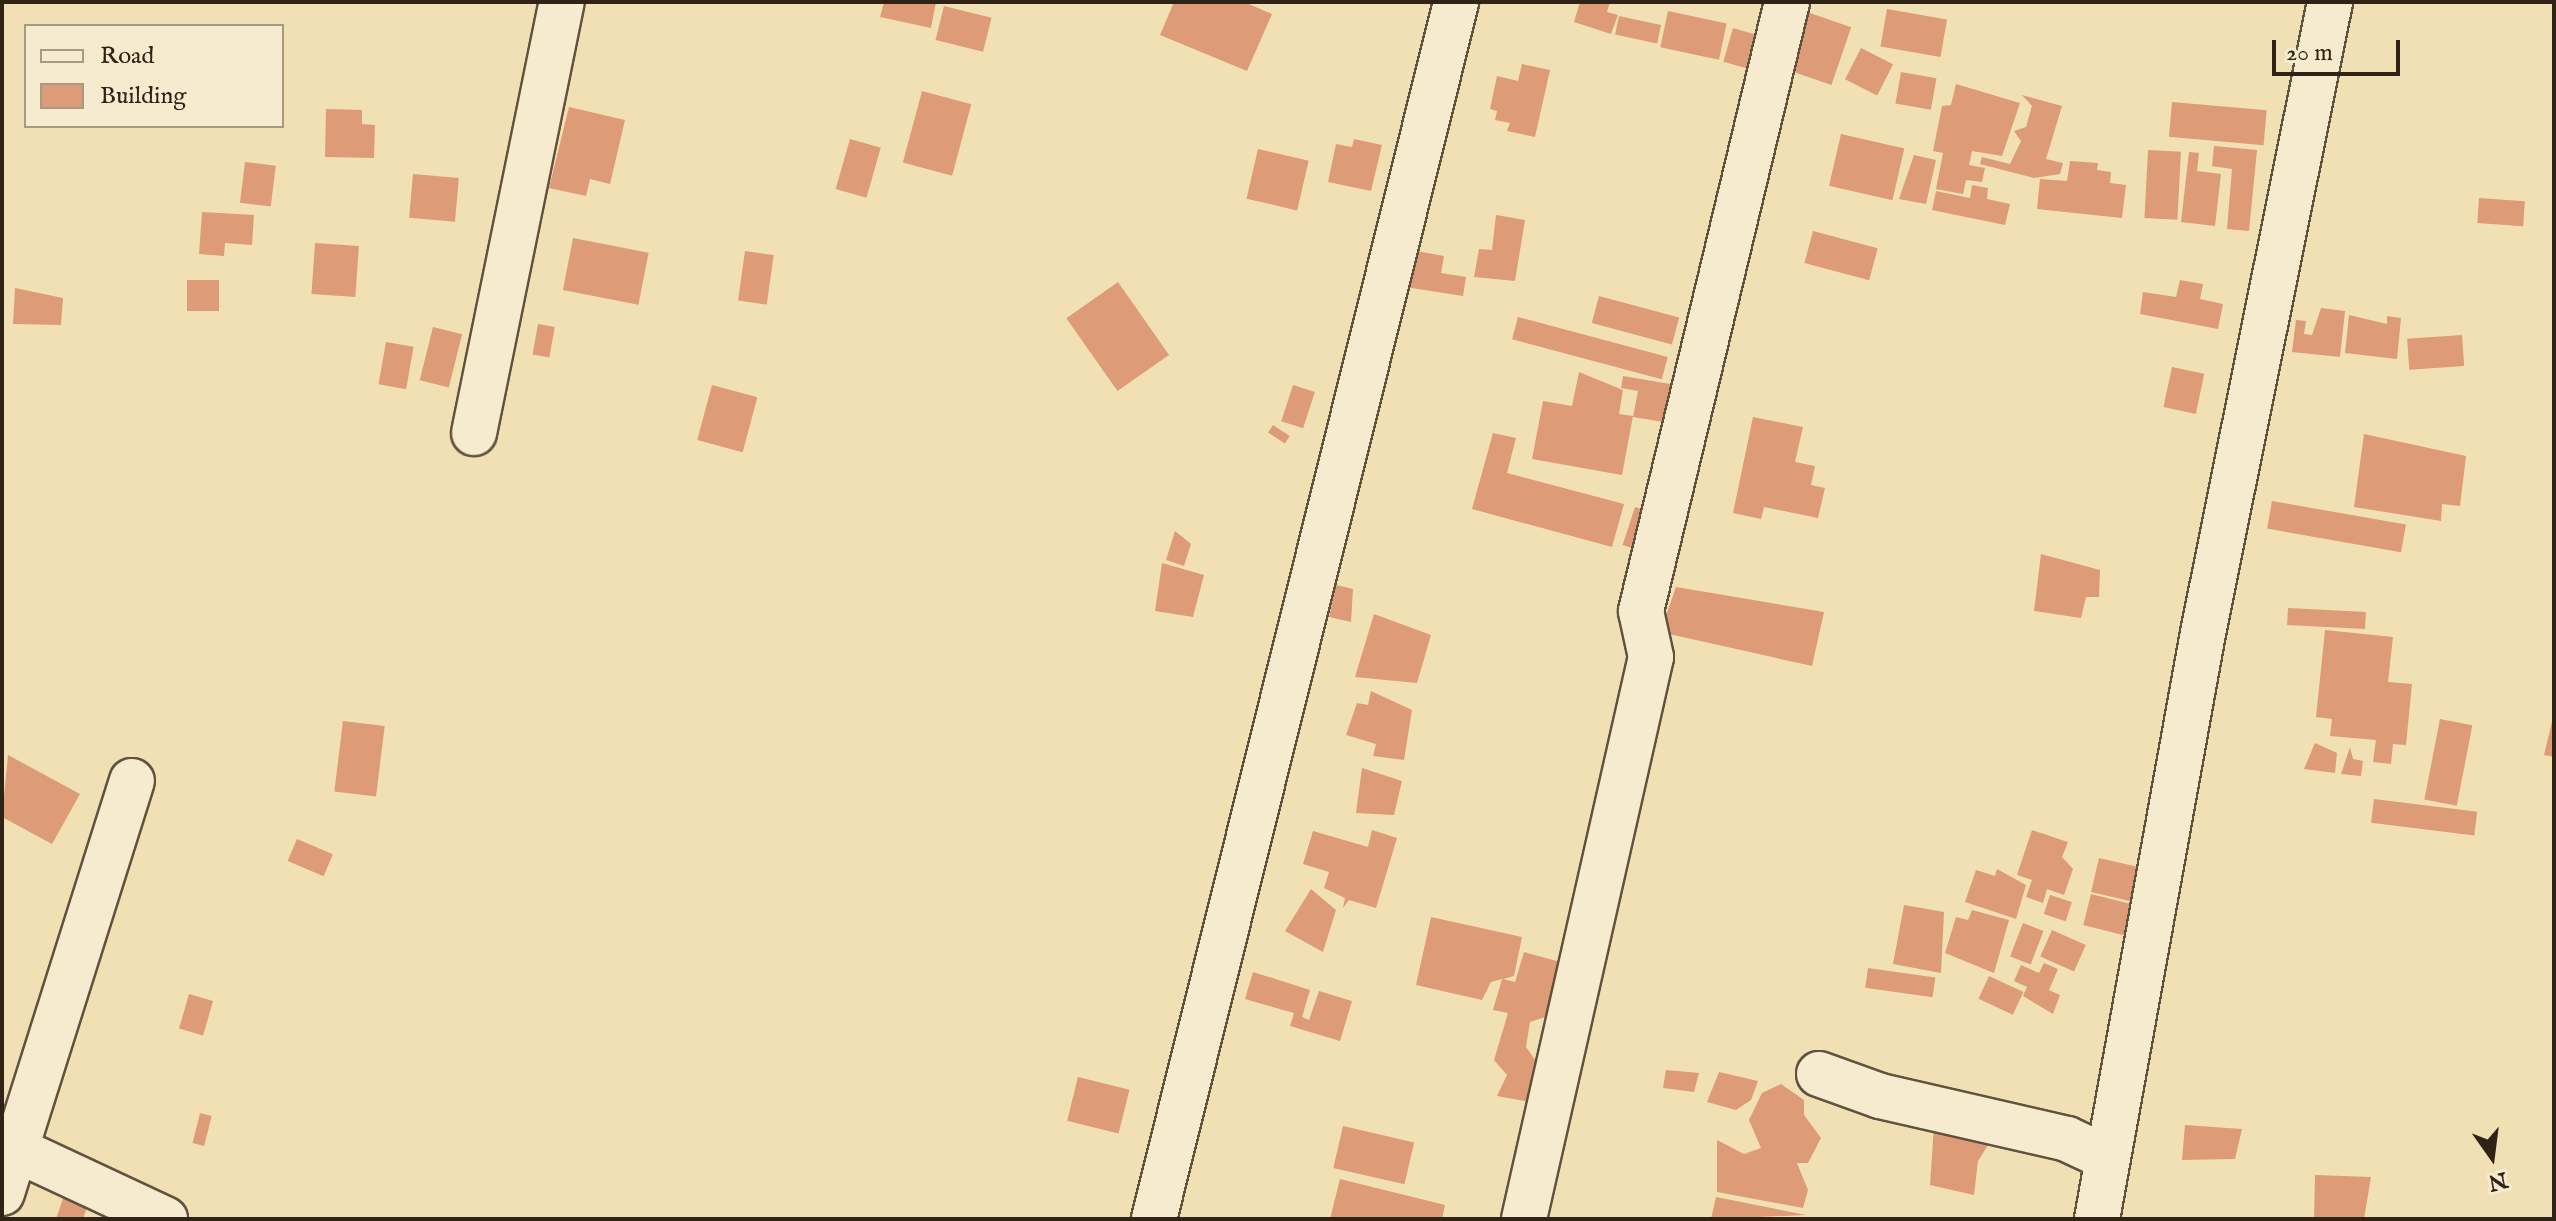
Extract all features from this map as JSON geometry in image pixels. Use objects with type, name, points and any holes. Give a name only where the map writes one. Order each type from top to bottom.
[{"type":"street","points":[[474,433],[562,2]]},
{"type":"street","points":[[1154,1219],[1456,2]]},
{"type":"street","points":[[1524,1219],[1651,657],[1641,611],[1787,2]]},
{"type":"street","points":[[2097,1219],[2203,633],[2330,2]]},
{"type":"street","points":[[2,1193],[10,1147],[132,781]]},
{"type":"street","points":[[1819,1074],[1880,1096],[2067,1139],[2108,1158]]},
{"type":"street","points":[[2067,1139],[2118,1110]]},
{"type":"street","points":[[10,1147],[165,1219]]},
{"type":"building","points":[[884,2],[936,2],[931,28],[880,17]]},
{"type":"building","points":[[1174,2],[1244,2],[1272,14],[1247,71],[1160,35]]},
{"type":"building","points":[[1580,2],[1610,2],[1607,12],[1618,15],[1611,34],[1574,22]]},
{"type":"building","points":[[944,6],[992,18],[983,52],[936,40]]},
{"type":"building","points":[[1887,9],[1947,20],[1940,57],[1880,46]]},
{"type":"building","points":[[1668,11],[1727,23],[1719,60],[1660,47]]},
{"type":"building","points":[[1804,11],[1851,27],[1831,85],[1784,69]]},
{"type":"building","points":[[1619,16],[1661,25],[1657,44],[1615,35]]},
{"type":"building","points":[[1733,28],[1758,35],[1748,69],[1723,62]]},
{"type":"building","points":[[1861,48],[1893,64],[1877,96],[1845,79]]},
{"type":"building","points":[[1522,64],[1550,70],[1535,137],[1507,131],[1510,123],[1495,120],[1497,111],[1490,109],[1497,76],[1518,81]]},
{"type":"building","points":[[1901,72],[1936,78],[1931,110],[1895,104]]},
{"type":"building","points":[[1956,84],[2020,103],[2002,156],[1972,151],[1969,165],[1985,168],[1982,182],[1966,180],[1963,194],[1936,189],[1943,153],[1933,151],[1942,106],[1951,105]]},
{"type":"building","points":[[922,91],[971,104],[952,176],[903,162]]},
{"type":"building","points":[[2022,95],[2062,106],[2046,159],[2063,163],[2060,174],[2034,178],[1980,164],[1982,157],[2010,164],[2021,141],[2014,131],[2026,127],[2032,106]]},
{"type":"building","points":[[2172,102],[2267,110],[2264,145],[2169,137]]},
{"type":"building","points":[[569,107],[625,120],[610,184],[590,179],[586,196],[549,188]]},
{"type":"building","points":[[326,109],[362,110],[362,124],[375,125],[374,158],[325,157]]},
{"type":"building","points":[[1841,134],[1904,149],[1892,200],[1829,186]]},
{"type":"building","points":[[850,139],[881,148],[866,198],[836,189]]},
{"type":"building","points":[[1354,139],[1382,145],[1371,191],[1328,182],[1336,144],[1352,147]]},
{"type":"building","points":[[2214,146],[2257,150],[2249,231],[2227,229],[2232,169],[2212,166]]},
{"type":"building","points":[[1258,149],[1309,161],[1297,210],[1247,199]]},
{"type":"building","points":[[2148,150],[2181,152],[2177,220],[2144,218]]},
{"type":"building","points":[[2189,152],[2199,153],[2197,171],[2221,174],[2215,226],[2181,222]]},
{"type":"building","points":[[1914,155],[1936,160],[1926,204],[1899,199]]},
{"type":"building","points":[[2070,161],[2098,163],[2097,170],[2111,172],[2110,183],[2126,185],[2122,218],[2037,209],[2040,179],[2067,181]]},
{"type":"building","points":[[245,162],[276,166],[271,206],[240,203]]},
{"type":"building","points":[[413,174],[459,178],[455,222],[409,218]]},
{"type":"building","points":[[1972,185],[1988,188],[1987,199],[2010,204],[2005,225],[1932,210],[1936,191],[1970,198]]},
{"type":"building","points":[[2479,198],[2525,201],[2523,226],[2477,223]]},
{"type":"building","points":[[202,212],[254,215],[252,245],[225,243],[224,256],[199,254]]},
{"type":"building","points":[[1496,215],[1525,220],[1515,281],[1474,277],[1479,249],[1492,250]]},
{"type":"building","points":[[1813,231],[1878,248],[1869,280],[1804,263]]},
{"type":"building","points":[[573,238],[649,253],[638,305],[563,290]]},
{"type":"building","points":[[315,243],[359,246],[355,297],[311,294]]},
{"type":"building","points":[[1411,250],[1444,256],[1441,273],[1466,277],[1463,296],[1405,287]]},
{"type":"building","points":[[745,251],[774,255],[767,305],[738,301]]},
{"type":"building","points":[[187,280],[219,280],[219,311],[187,311]]},
{"type":"building","points":[[2180,280],[2203,284],[2200,299],[2223,304],[2218,329],[2140,314],[2143,292],[2176,297]]},
{"type":"building","points":[[1118,282],[1169,355],[1117,391],[1066,318]]},
{"type":"building","points":[[15,288],[63,298],[61,325],[13,324]]},
{"type":"building","points":[[1599,296],[1679,317],[1672,345],[1592,323]]},
{"type":"building","points":[[2321,308],[2345,311],[2340,357],[2292,352],[2296,320],[2306,321],[2304,334],[2312,335]]},
{"type":"building","points":[[2349,315],[2387,324],[2387,316],[2401,318],[2397,359],[2345,353]]},
{"type":"building","points":[[1518,317],[1668,357],[1662,379],[1512,339]]},
{"type":"building","points":[[538,324],[555,327],[549,357],[533,355]]},
{"type":"building","points":[[433,327],[462,334],[449,388],[420,380]]},
{"type":"building","points":[[2462,335],[2464,366],[2409,370],[2407,339]]},
{"type":"building","points":[[386,342],[414,347],[406,389],[379,384]]},
{"type":"building","points":[[2172,367],[2204,374],[2196,414],[2163,407]]},
{"type":"building","points":[[1579,372],[1623,390],[1619,414],[1633,416],[1622,475],[1532,459],[1543,401],[1572,406]]},
{"type":"building","points":[[1623,376],[1676,385],[1670,423],[1633,417],[1638,391],[1621,388]]},
{"type":"building","points":[[712,385],[757,397],[743,452],[697,440]]},
{"type":"building","points":[[1293,385],[1315,392],[1303,428],[1281,421]]},
{"type":"building","points":[[1753,417],[1803,427],[1795,462],[1815,466],[1811,485],[1825,488],[1818,518],[1764,507],[1761,519],[1733,513]]},
{"type":"building","points":[[1273,425],[1290,436],[1285,443],[1268,433]]},
{"type":"building","points":[[1493,433],[1516,438],[1507,473],[1624,504],[1612,547],[1472,509]]},
{"type":"building","points":[[2364,434],[2466,456],[2460,506],[2442,504],[2441,521],[2354,507]]},
{"type":"building","points":[[2272,501],[2406,525],[2401,552],[2267,529]]},
{"type":"building","points":[[1635,507],[1653,513],[1641,551],[1623,545]]},
{"type":"building","points":[[1175,531],[1191,544],[1184,566],[1166,560]]},
{"type":"building","points":[[2041,554],[2100,570],[2099,597],[2086,597],[2081,618],[2034,611]]},
{"type":"building","points":[[1162,563],[1204,575],[1193,617],[1155,611]]},
{"type":"building","points":[[1336,585],[1353,589],[1351,622],[1329,617]]},
{"type":"building","points":[[1676,587],[1824,612],[1812,666],[1669,634],[1665,618]]},
{"type":"building","points":[[2288,608],[2366,612],[2365,629],[2287,625]]},
{"type":"building","points":[[1374,614],[1431,635],[1417,683],[1355,677]]},
{"type":"building","points":[[2325,630],[2393,637],[2388,682],[2412,684],[2406,745],[2393,744],[2391,764],[2373,762],[2376,740],[2330,736],[2332,719],[2316,717]]},
{"type":"building","points":[[1371,691],[1412,710],[1404,760],[1373,756],[1376,744],[1346,735],[1357,703],[1368,705]]},
{"type":"building","points":[[2554,713],[2554,757],[2544,755]]},
{"type":"building","points":[[2440,719],[2472,725],[2457,806],[2424,799]]},
{"type":"building","points":[[343,721],[385,726],[376,797],[334,791]]},
{"type":"building","points":[[2315,743],[2337,753],[2335,773],[2304,769]]},
{"type":"building","points":[[2350,747],[2353,759],[2363,761],[2361,776],[2341,774]]},
{"type":"building","points":[[8,755],[80,794],[52,844],[2,817]]},
{"type":"building","points":[[1362,768],[1402,781],[1394,815],[1356,813]]},
{"type":"building","points":[[2374,799],[2477,812],[2474,835],[2371,823]]},
{"type":"building","points":[[1372,830],[1397,838],[1376,908],[1349,900],[1343,908],[1345,898],[1324,888],[1329,872],[1303,864],[1313,831],[1368,847]]},
{"type":"building","points":[[2032,830],[2068,842],[2062,857],[2073,869],[2064,895],[2047,889],[2043,903],[2026,897],[2032,880],[2017,875]]},
{"type":"building","points":[[297,839],[333,854],[324,876],[288,861]]},
{"type":"building","points":[[2099,858],[2143,868],[2135,902],[2091,892]]},
{"type":"building","points":[[1997,869],[2026,885],[2016,919],[1965,902],[1976,870],[1995,876]]},
{"type":"building","points":[[1311,889],[1336,910],[1323,952],[1285,931]]},
{"type":"building","points":[[2091,894],[2135,905],[2127,936],[2083,925]]},
{"type":"building","points":[[2050,895],[2072,902],[2066,921],[2044,914]]},
{"type":"building","points":[[1904,905],[1944,912],[1941,973],[1893,964]]},
{"type":"building","points":[[1972,910],[2009,920],[1994,973],[1945,953],[1956,917],[1968,920]]},
{"type":"building","points":[[1431,917],[1522,937],[1514,976],[1503,979],[1515,982],[1524,952],[1560,962],[1545,1017],[1530,1022],[1526,1047],[1538,1064],[1530,1102],[1497,1096],[1507,1075],[1494,1060],[1508,1013],[1493,1010],[1502,979],[1491,982],[1482,1000],[1416,985]]},
{"type":"building","points":[[2023,923],[2044,931],[2031,964],[2010,957]]},
{"type":"building","points":[[2052,930],[2086,945],[2074,972],[2040,956]]},
{"type":"building","points":[[2044,963],[2058,969],[2049,990],[2060,995],[2053,1014],[2023,996],[2027,987],[2014,981],[2021,965],[2039,973]]},
{"type":"building","points":[[1868,968],[1935,977],[1933,997],[1865,988]]},
{"type":"building","points":[[1253,972],[1310,990],[1302,1017],[1309,1020],[1319,991],[1352,1001],[1340,1041],[1290,1026],[1294,1013],[1245,999]]},
{"type":"building","points":[[1989,976],[2023,992],[2013,1015],[1978,999]]},
{"type":"building","points":[[189,994],[213,1001],[203,1035],[179,1029]]},
{"type":"building","points":[[1666,1070],[1699,1073],[1694,1092],[1663,1088]]},
{"type":"building","points":[[1719,1072],[1758,1081],[1751,1100],[1736,1110],[1707,1102]]},
{"type":"building","points":[[1078,1077],[1129,1090],[1119,1133],[1067,1121]]},
{"type":"building","points":[[1781,1084],[1804,1100],[1804,1115],[1821,1138],[1808,1163],[1797,1163],[1808,1190],[1803,1208],[1717,1192],[1717,1140],[1744,1154],[1761,1148],[1749,1120],[1762,1093]]},
{"type":"building","points":[[1935,1111],[1990,1142],[1978,1161],[1974,1195],[1930,1185]]},
{"type":"building","points":[[200,1113],[212,1116],[204,1146],[193,1143]]},
{"type":"building","points":[[2185,1125],[2242,1129],[2235,1159],[2182,1160]]},
{"type":"building","points":[[1343,1126],[1414,1142],[1404,1184],[1333,1168]]},
{"type":"building","points":[[2315,1175],[2371,1177],[2364,1219],[2314,1219]]},
{"type":"building","points":[[1340,1179],[1445,1205],[1442,1219],[1330,1219]]},
{"type":"building","points":[[67,1187],[93,1189],[83,1219],[56,1219]]},
{"type":"building","points":[[1716,1197],[1806,1215],[1711,1219]]}]
